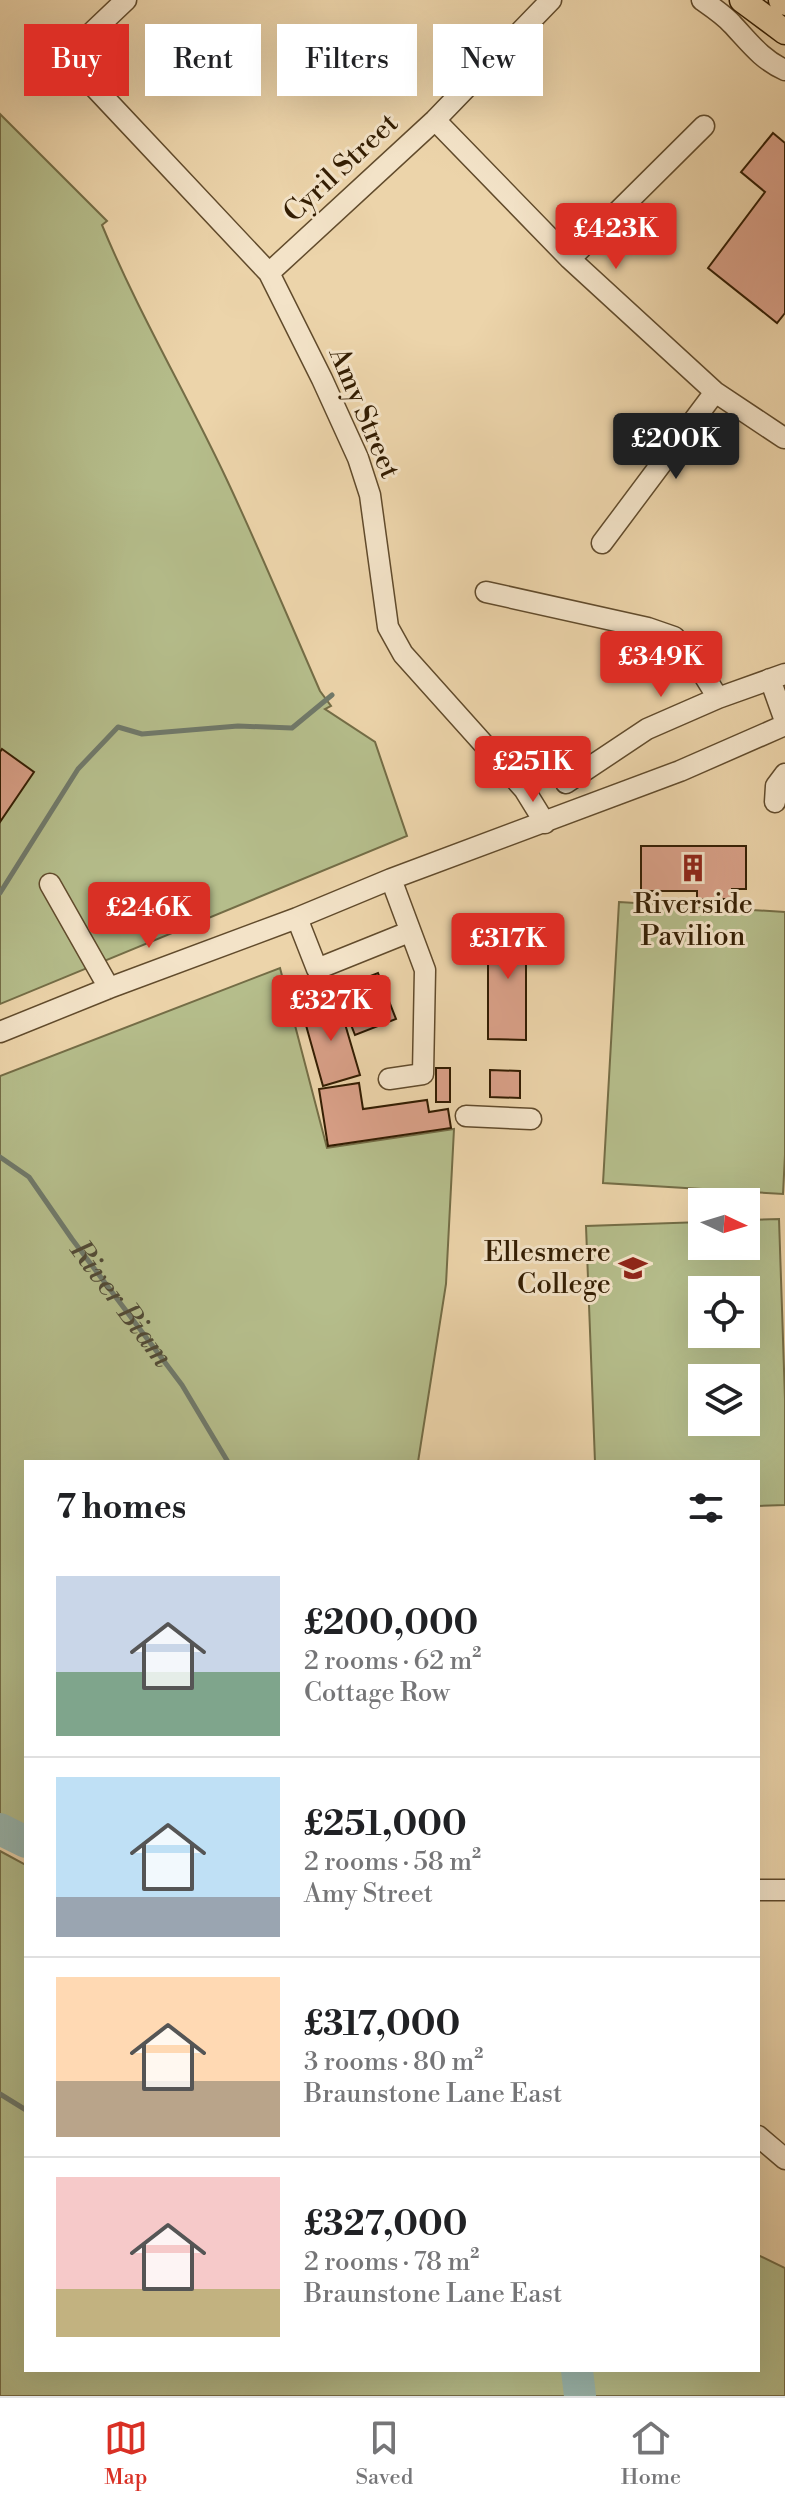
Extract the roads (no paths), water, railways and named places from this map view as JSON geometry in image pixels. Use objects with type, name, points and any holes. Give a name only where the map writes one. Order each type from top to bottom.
[{"type":"main road","points":[[742,0],[785,32]]},
{"type":"street","name":"Amy Street","points":[[126,0],[66,57],[269,273],[358,458],[370,495],[388,627],[403,654],[524,789],[545,823]]},
{"type":"street","name":"Cyril Street","points":[[269,273],[435,120],[551,0]]},
{"type":"street","points":[[702,0],[730,21],[752,47],[785,70]]},
{"type":"street","points":[[435,120],[570,259],[715,392],[784,438]]},
{"type":"street","points":[[570,259],[704,126]]},
{"type":"street","points":[[602,543],[715,392]]},
{"type":"street","points":[[486,592],[648,628],[674,637],[692,656],[718,698]]},
{"type":"street","points":[[0,1032],[391,879],[680,771],[785,723],[778,677],[718,698],[647,729],[566,783]]},
{"type":"street","points":[[775,802],[776,786],[785,774]]},
{"type":"street","points":[[389,1079],[423,1074],[425,970],[391,879]]},
{"type":"street","points":[[50,884],[109,988]]},
{"type":"street","points":[[297,918],[317,969],[409,932]]},
{"type":"street","points":[[466,1116],[531,1119]]},
{"type":"street","points":[[760,1890],[785,1890]]},
{"type":"street","points":[[760,2138],[785,2159]]},
{"type":"waterway","points":[[0,893],[78,769],[118,727],[142,734],[238,726],[292,728],[332,695]]},
{"type":"waterway","name":"River Biam","points":[[0,1157],[29,1177],[182,1385],[227,1460]]},
{"type":"waterway","name":"River Biam","points":[[0,1829],[24,1841]]},
{"type":"waterway","points":[[0,2094],[24,2109]]},
{"type":"waterway","name":"River Biam","points":[[577,2372],[580,2396]]},
{"type":"place","name":"Riverside Pavilion","points":[[693,868]]},
{"type":"place","name":"Ellesmere College","points":[[633,1268]]}]
